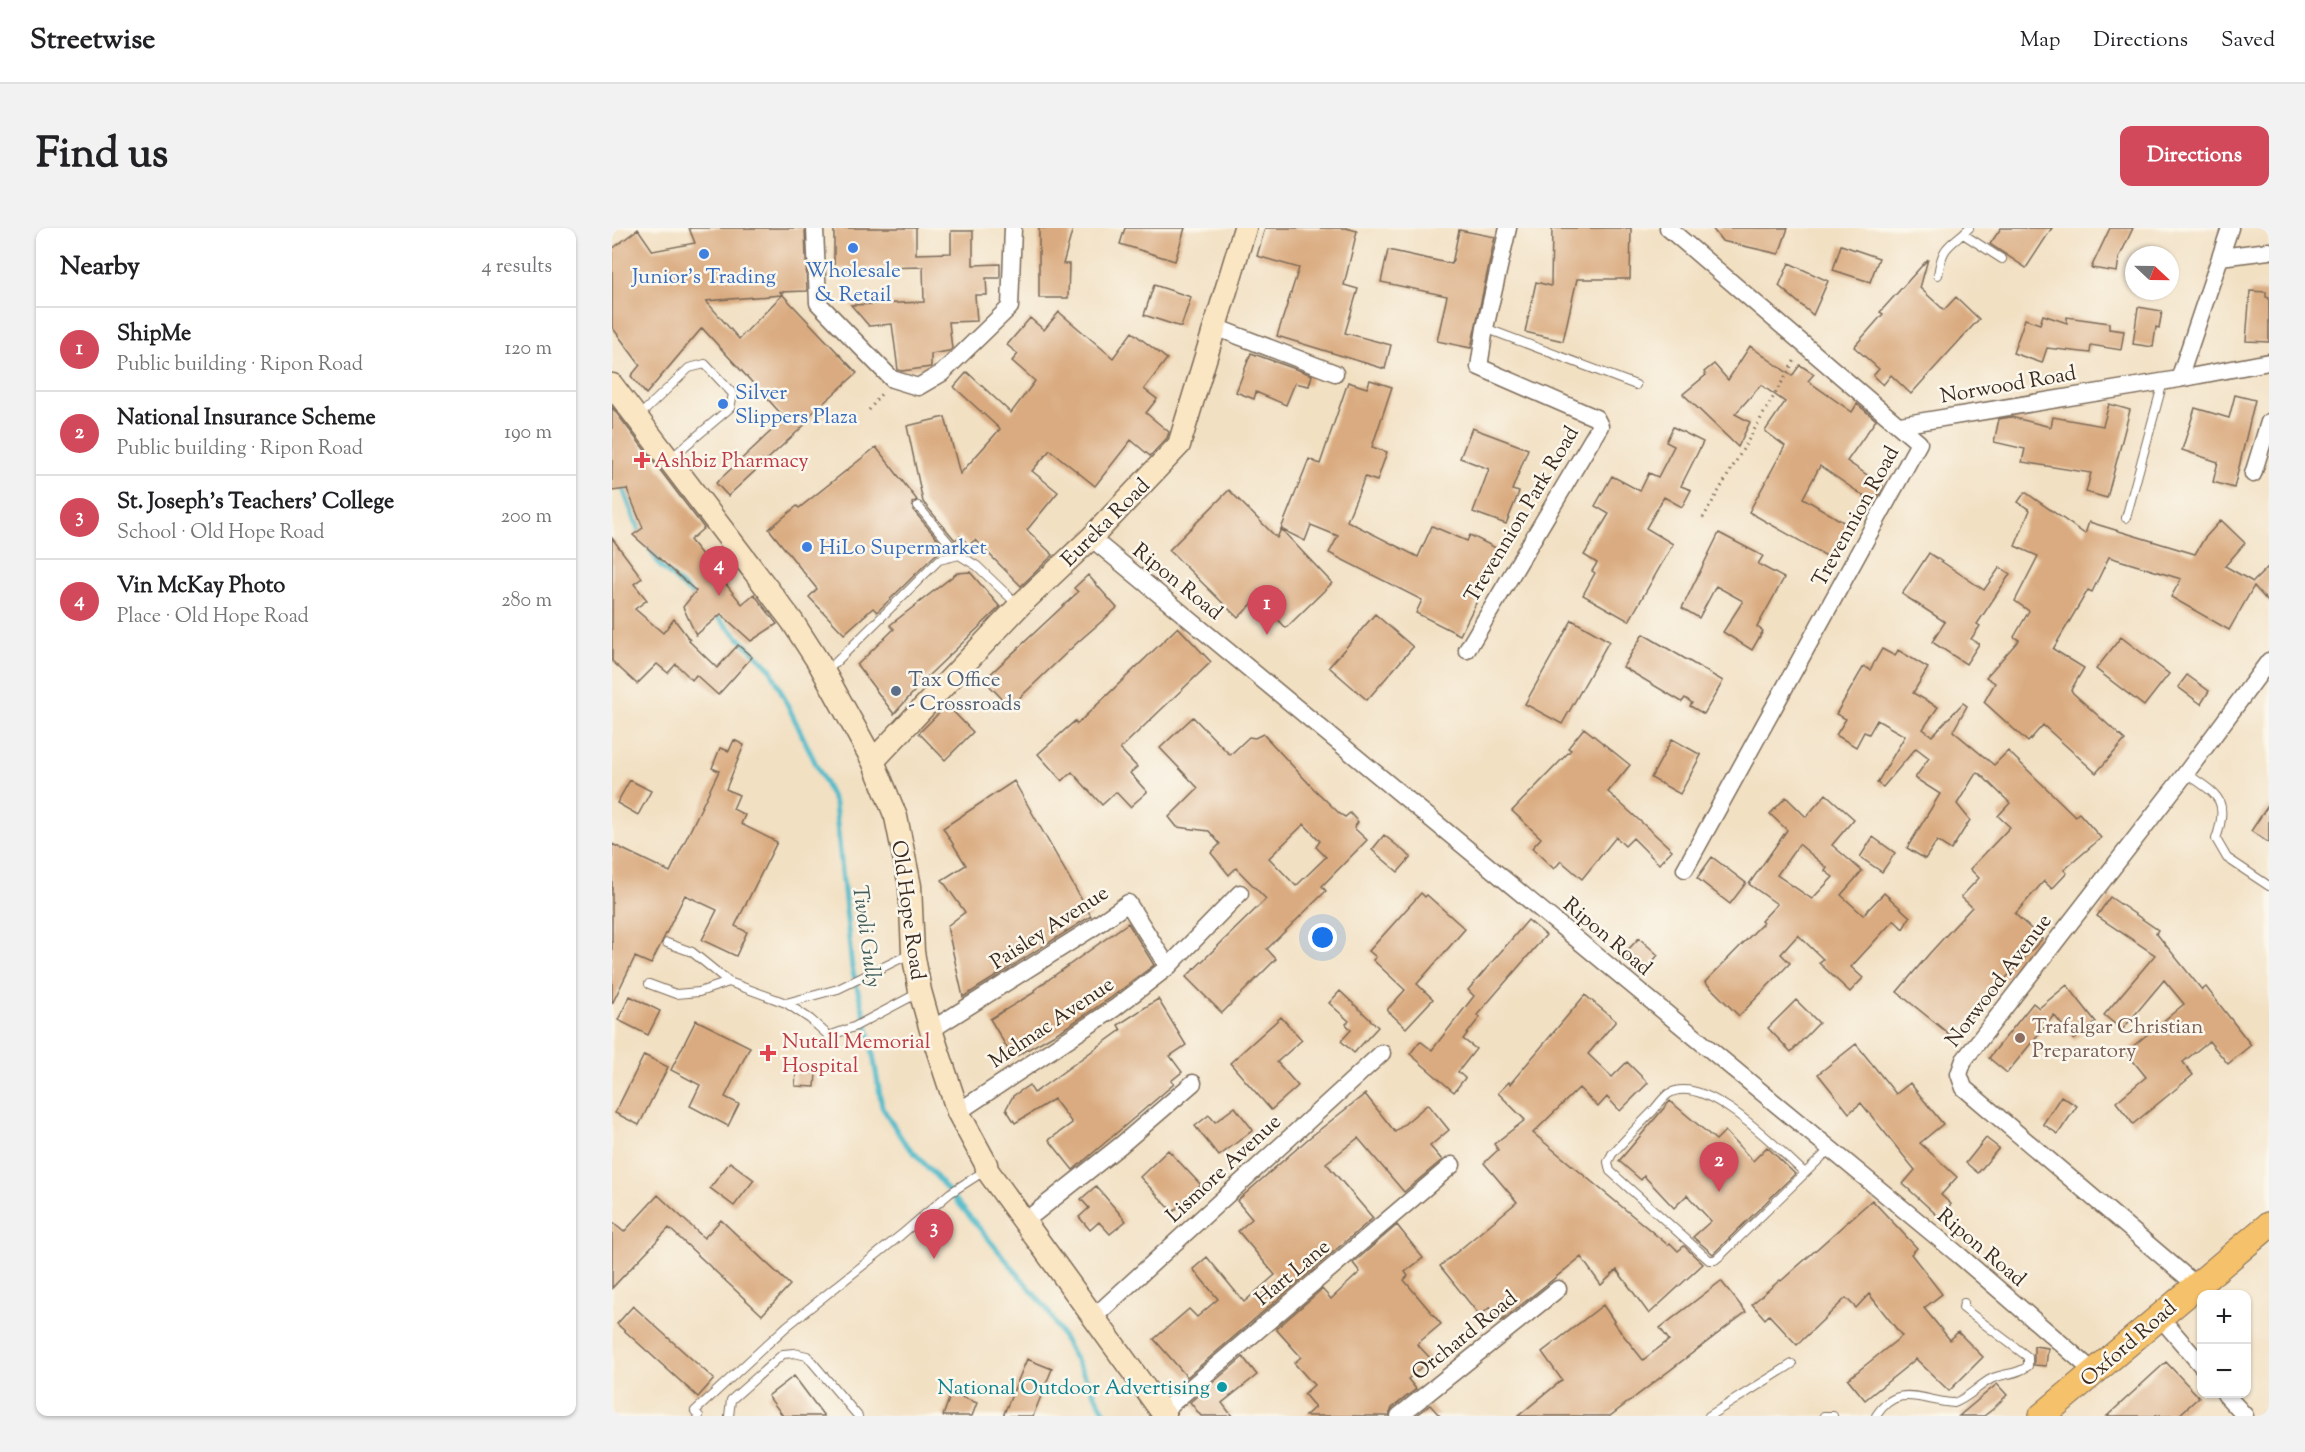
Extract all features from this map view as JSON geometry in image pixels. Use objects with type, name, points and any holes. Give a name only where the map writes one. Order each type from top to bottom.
[{"type":"main road","name":"Eureka Road","points":[[873,761],[1019,606],[1091,538],[1179,445],[1245,228]]},
{"type":"main road","name":"Old Hope Road","points":[[612,385],[792,621],[825,673],[873,761],[896,817],[910,886],[913,952],[920,991],[958,1112],[987,1170],[1095,1316],[1163,1414]]},
{"type":"main road","name":"Oxford Road","points":[[2042,1416],[2196,1284],[2269,1225]]},
{"type":"street","points":[[815,228],[818,303],[892,379],[918,387],[942,373],[1010,307],[1013,228]]},
{"type":"street","name":"Trevennion Park Road","points":[[1467,650],[1600,426],[1596,418],[1479,367],[1485,328],[1508,228]]},
{"type":"street","name":"Trevennion Road","points":[[1668,228],[1900,425],[1918,441],[1919,446],[1685,869]]},
{"type":"street","points":[[2171,380],[2230,228]]},
{"type":"street","points":[[2220,257],[2269,250]]},
{"type":"street","points":[[1215,327],[1335,373]]},
{"type":"street","name":"Norwood Road","points":[[1900,425],[2269,362]]},
{"type":"street","points":[[2253,474],[2269,422]]},
{"type":"street","name":"Ripon Road","points":[[1091,538],[1960,1256],[2094,1372]]},
{"type":"street","name":"Norwood Avenue","points":[[2196,1284],[1964,1088],[1959,1074],[1964,1060],[2186,773],[2269,661]]},
{"type":"street","name":"Melmac Avenue","points":[[958,1112],[1115,1008],[1168,967],[1240,893]]},
{"type":"street","name":"Paisley Avenue","points":[[931,1030],[1128,903],[1168,967]]},
{"type":"street","name":"Lismore Avenue","points":[[1095,1316],[1382,1053]]},
{"type":"street","points":[[1025,1221],[1121,1145],[1193,1083]]},
{"type":"street","name":"Hart Lane","points":[[1163,1414],[1452,1165]]},
{"type":"street","name":"Orchard Road","points":[[1399,1416],[1558,1289]]},
{"type":"street","points":[[2159,1316],[2197,1360]]},
{"type":"street","points":[[2229,1398],[2245,1416]]},
{"type":"lane","points":[[1938,275],[1941,256],[1946,247],[1966,231],[2002,260]]},
{"type":"lane","points":[[1485,328],[1636,386]]},
{"type":"lane","points":[[638,417],[689,368],[697,365],[705,364],[733,394],[730,408],[670,459]]},
{"type":"lane","points":[[2126,518],[2171,380]]},
{"type":"lane","points":[[918,506],[959,555],[977,566],[1019,606]]},
{"type":"lane","points":[[825,673],[939,560],[959,555]]},
{"type":"lane","points":[[2186,773],[2215,794],[2223,807],[2221,825],[2216,839],[2227,858],[2269,886]]},
{"type":"lane","points":[[667,943],[692,952],[729,982],[786,1003],[829,1036],[854,1027],[920,991]]},
{"type":"lane","points":[[786,1003],[838,989],[913,952]]},
{"type":"lane","points":[[649,984],[676,994],[699,992],[729,982]]},
{"type":"lane","points":[[1805,1173],[1742,1117],[1701,1093],[1683,1090],[1669,1094],[1612,1154],[1608,1162],[1610,1171],[1709,1260],[1715,1260],[1830,1149]]},
{"type":"lane","points":[[694,1414],[787,1326],[950,1193],[987,1170]]},
{"type":"lane","points":[[1876,1416],[1889,1400],[1903,1395],[1954,1403],[1961,1401],[1994,1377],[2018,1373],[2028,1366],[2028,1357],[1967,1311],[1964,1303]]},
{"type":"lane","points":[[729,1416],[731,1400],[783,1354],[794,1353],[807,1356],[858,1416]]},
{"type":"lane","points":[[1709,1416],[1792,1364]]},
{"type":"lane","points":[[1824,1416],[1833,1416]]},
{"type":"path","points":[[1703,518],[1805,344]]},
{"type":"path","points":[[869,411],[892,379]]},
{"type":"building","points":[[689,228],[805,228],[807,291],[780,292],[857,373],[809,416],[811,419],[728,496],[716,483],[785,418],[702,328],[646,394],[631,376],[640,365],[612,327],[612,249],[638,229],[653,251],[695,243]],"holes":[[[782,295],[739,339],[706,301]]]},
{"type":"building","points":[[834,228],[916,228],[916,254],[951,253],[951,231],[973,231],[973,265],[1000,264],[1000,278],[986,278],[987,295],[975,295],[977,321],[949,322],[952,349],[931,354],[931,367],[898,370],[892,324],[869,326],[851,305],[924,302],[923,267],[834,269]]},
{"type":"building","points":[[1039,228],[1073,228],[1063,264],[1069,264],[1068,298],[1039,298]]},
{"type":"building","points":[[1125,228],[1185,228],[1175,261],[1120,244]]},
{"type":"building","points":[[1265,228],[1346,228],[1357,231],[1344,285],[1358,289],[1345,333],[1391,345],[1385,369],[1277,336],[1299,268],[1257,256]]},
{"type":"building","points":[[1552,228],[1631,228],[1630,279],[1577,279],[1563,341],[1525,332],[1536,282],[1551,286]]},
{"type":"building","points":[[1712,228],[1788,228],[1779,254],[1722,241]]},
{"type":"building","points":[[2001,228],[2052,228],[2026,268],[1990,244]]},
{"type":"building","points":[[2110,228],[2133,228],[2119,258],[2117,272],[2091,268]]},
{"type":"building","points":[[1459,230],[1495,237],[1471,348],[1437,341],[1447,296],[1381,282],[1388,250],[1452,264]]},
{"type":"building","points":[[1841,245],[1879,258],[1870,282],[1833,270]]},
{"type":"building","points":[[1928,259],[1920,288],[1944,310],[1956,297],[1979,319],[1911,394],[1891,375],[1883,385],[1873,376],[1879,369],[1854,347],[1883,314],[1880,312]]},
{"type":"building","points":[[1789,263],[1828,281],[1813,315],[1779,286]]},
{"type":"building","points":[[1154,285],[1191,297],[1181,327],[1144,315]]},
{"type":"building","points":[[2250,291],[2266,292],[2266,297],[2269,298],[2269,342],[2246,341]]},
{"type":"building","points":[[2138,307],[2162,311],[2159,328],[2156,327],[2153,347],[2133,344]]},
{"type":"building","points":[[1059,312],[1113,358],[1132,332],[1167,359],[1144,389],[1157,399],[1146,413],[1169,432],[1167,438],[1150,456],[1131,440],[1095,486],[1050,450],[1032,471],[1058,492],[1027,530],[1053,555],[1021,586],[975,540],[969,545],[960,536],[955,540],[923,502],[907,426],[945,417],[960,474],[1000,429],[954,387],[967,372],[1011,413],[1035,381],[1012,361],[1018,354],[1007,345],[1030,318],[1044,330]]},
{"type":"building","points":[[2043,315],[2067,323],[2067,317],[2109,323],[2109,329],[2124,331],[2121,350],[2091,345],[2090,353],[2047,348],[2042,363],[2013,353],[2025,319],[2040,324]]},
{"type":"building","points":[[1750,346],[1792,376],[1800,365],[1814,374],[1808,381],[1852,412],[1857,404],[1876,420],[1847,461],[1883,486],[1874,503],[1820,466],[1803,498],[1850,526],[1830,558],[1749,512],[1785,446],[1765,431],[1785,402],[1761,385],[1735,414],[1750,422],[1738,447],[1683,394],[1706,375],[1704,372],[1714,364],[1728,380]]},
{"type":"building","points":[[1251,353],[1312,375],[1309,386],[1295,383],[1286,405],[1256,392],[1254,399],[1236,392]]},
{"type":"building","points":[[1370,380],[1392,387],[1372,447],[1387,452],[1377,481],[1365,477],[1347,521],[1418,557],[1432,526],[1467,541],[1470,535],[1496,548],[1477,586],[1483,589],[1460,635],[1416,613],[1422,600],[1329,553],[1338,536],[1311,525],[1305,541],[1281,529],[1309,459],[1320,464],[1348,382],[1367,388]]},
{"type":"building","points":[[2235,395],[2255,400],[2234,488],[2213,482],[2218,462],[2182,450],[2195,408],[2229,418]]},
{"type":"building","points":[[2109,404],[2130,410],[2107,498],[2086,492],[2091,473],[2022,462],[2025,449],[1994,442],[1999,419],[2011,417],[2051,427],[2053,417],[2103,426]]},
{"type":"building","points":[[612,407],[704,528],[690,540],[742,604],[754,594],[777,624],[751,641],[721,614],[696,635],[683,607],[696,591],[633,535],[643,528],[627,489],[612,491]]},
{"type":"building","points":[[1673,427],[1703,442],[1681,486],[1691,490],[1682,507],[1664,497],[1646,528],[1673,544],[1629,621],[1583,595],[1595,573],[1592,571],[1597,563],[1584,555],[1609,514],[1595,506],[1612,476],[1640,491],[1649,473],[1658,477],[1674,446],[1666,442]]},
{"type":"building","points":[[1472,428],[1528,449],[1512,490],[1519,492],[1506,524],[1473,512],[1489,469],[1460,458]]},
{"type":"building","points":[[876,447],[917,500],[912,503],[913,510],[946,549],[935,555],[877,612],[873,608],[844,634],[809,597],[817,589],[769,529]]},
{"type":"building","points":[[1229,490],[1277,538],[1281,529],[1332,583],[1286,628],[1258,598],[1238,618],[1169,550]]},
{"type":"building","points":[[2025,492],[2085,534],[2089,522],[2195,554],[2204,539],[2221,520],[2245,543],[2225,566],[2253,582],[2269,566],[2269,603],[2254,586],[2229,630],[2171,597],[2181,579],[2109,557],[2092,592],[2088,590],[2053,649],[2084,668],[2071,690],[2125,740],[2096,773],[2043,725],[2028,742],[1984,702],[1995,683],[1986,677],[2019,640],[2014,637],[2029,611],[2015,601],[2038,556],[2015,546],[2030,510],[2018,502]]},
{"type":"building","points":[[1719,533],[1763,556],[1758,564],[1784,578],[1757,627],[1763,631],[1752,650],[1723,632],[1743,601],[1716,586],[1699,618],[1682,608]]},
{"type":"building","points":[[612,538],[642,578],[634,584],[647,600],[635,609],[663,633],[674,619],[689,641],[717,668],[738,645],[752,657],[718,695],[696,675],[692,680],[676,664],[668,673],[657,664],[637,684],[612,661]]},
{"type":"building","points":[[1929,553],[1984,590],[2000,567],[2010,574],[1977,624],[1980,626],[1971,639],[1979,644],[1966,664],[1932,642],[1945,622],[1902,594]]},
{"type":"building","points":[[970,572],[1000,607],[929,675],[894,714],[857,665],[894,629],[890,625],[957,573]]},
{"type":"building","points":[[1088,575],[1117,608],[1010,707],[984,680],[1078,592],[1074,588]]},
{"type":"building","points":[[1375,614],[1413,647],[1367,700],[1329,667]]},
{"type":"building","points":[[1572,620],[1609,641],[1562,724],[1525,704]]},
{"type":"building","points":[[1178,627],[1211,662],[1120,749],[1137,767],[1130,773],[1147,792],[1130,807],[1116,792],[1102,805],[1072,772],[1062,781],[1038,754],[1075,721],[1077,724]]},
{"type":"building","points":[[1643,634],[1723,681],[1704,714],[1690,706],[1692,703],[1685,698],[1682,702],[1623,667]]},
{"type":"building","points":[[2121,637],[2169,674],[2144,706],[2096,669]]},
{"type":"building","points":[[1882,649],[1895,656],[1898,650],[1928,668],[1913,693],[1938,707],[1923,729],[1932,736],[1963,703],[1967,706],[1953,731],[1994,765],[2008,751],[2075,816],[2079,813],[2101,838],[2064,870],[2067,873],[2052,889],[2044,881],[2015,914],[2042,939],[1954,1038],[1897,992],[1972,907],[1961,897],[1979,878],[1970,869],[2010,827],[1998,816],[2010,803],[1980,774],[1976,773],[1957,804],[1970,820],[1951,850],[1937,841],[1925,859],[1907,848],[1940,794],[1915,778],[1929,758],[1916,748],[1883,787],[1877,783],[1905,736],[1877,720],[1869,734],[1864,732],[1856,747],[1836,735],[1846,719],[1836,714],[1864,666],[1870,670]]},
{"type":"building","points":[[2187,675],[2209,691],[2201,704],[2178,687]]},
{"type":"building","points":[[947,705],[973,732],[945,760],[919,733]]},
{"type":"building","points":[[1193,717],[1230,755],[1249,737],[1255,738],[1263,734],[1340,814],[1345,817],[1350,813],[1358,822],[1354,828],[1367,840],[1322,886],[1326,891],[1267,949],[1276,959],[1222,1013],[1186,977],[1266,899],[1236,868],[1229,875],[1211,853],[1220,844],[1209,831],[1177,827],[1169,817],[1198,788],[1160,748]],"holes":[[[1304,824],[1320,841],[1316,847],[1326,857],[1296,886],[1269,858]]]},
{"type":"building","points":[[1584,728],[1630,765],[1608,792],[1672,850],[1659,864],[1633,838],[1625,846],[1616,837],[1582,879],[1561,861],[1554,869],[1532,848],[1541,838],[1512,811],[1571,750],[1568,748]]},
{"type":"building","points":[[1672,739],[1701,755],[1680,794],[1651,778]]},
{"type":"building","points":[[734,740],[744,745],[726,789],[739,795],[733,809],[745,815],[741,824],[777,842],[735,926],[747,932],[736,956],[702,940],[717,910],[685,895],[651,964],[635,957],[612,1004],[612,844],[670,872],[719,771],[712,768],[720,748],[729,751]]},
{"type":"building","points":[[630,780],[651,791],[638,815],[617,803]]},
{"type":"building","points":[[1014,781],[1091,916],[963,997],[947,926],[965,912],[942,880],[966,865],[943,828]]},
{"type":"building","points":[[1826,794],[1854,819],[1832,845],[1862,871],[1841,895],[1863,915],[1884,893],[1910,917],[1903,929],[1894,920],[1851,967],[1863,978],[1850,992],[1819,963],[1823,959],[1798,935],[1781,954],[1790,963],[1739,1016],[1705,982],[1763,923],[1761,921],[1777,904],[1749,884],[1787,830],[1770,814],[1786,797],[1806,817]],"holes":[[[1799,844],[1827,868],[1825,871],[1833,877],[1812,899],[1777,875]]]},
{"type":"building","points":[[2269,804],[2269,843],[2251,831]]},
{"type":"building","points":[[1384,835],[1411,857],[1398,872],[1372,850]]},
{"type":"building","points":[[1873,837],[1895,853],[1882,872],[1860,857]]},
{"type":"building","points":[[1712,857],[1746,883],[1730,904],[1697,878]]},
{"type":"building","points":[[1421,893],[1425,897],[1427,895],[1465,929],[1417,984],[1433,999],[1406,1028],[1387,1010],[1405,990],[1373,960],[1376,957],[1369,951]]},
{"type":"building","points":[[2110,897],[2158,930],[2156,933],[2202,990],[2206,987],[2251,1045],[2228,1064],[2209,1041],[2183,1062],[2193,1075],[2133,1124],[2116,1102],[2146,1077],[2126,1052],[2184,1004],[2164,980],[2122,1030],[2104,1015],[2155,955],[2097,916]]},
{"type":"building","points":[[1528,920],[1546,935],[1477,1015],[1480,1017],[1463,1039],[1476,1049],[1458,1072],[1465,1078],[1454,1092],[1410,1054],[1420,1041],[1432,1050],[1474,996],[1468,990]]},
{"type":"building","points":[[1128,923],[1154,965],[1109,999],[1062,1030],[1013,1058],[990,1019],[1035,992],[1034,990]]},
{"type":"building","points":[[1639,938],[1658,955],[1644,972],[1624,954]]},
{"type":"building","points":[[2067,985],[2096,1022],[2074,1040],[2054,1015],[2007,1073],[1989,1058],[2033,1003],[2039,1008]]},
{"type":"building","points":[[1340,991],[1378,1027],[1354,1053],[1341,1041],[1351,1030],[1346,1024],[1349,1021],[1329,1003]]},
{"type":"building","points":[[1585,995],[1616,1021],[1588,1054],[1612,1077],[1627,1062],[1648,1083],[1620,1111],[1607,1097],[1598,1107],[1579,1088],[1533,1133],[1668,1245],[1670,1243],[1678,1251],[1684,1246],[1703,1264],[1649,1314],[1617,1270],[1601,1285],[1581,1257],[1501,1321],[1490,1307],[1480,1316],[1440,1266],[1517,1202],[1484,1163],[1498,1150],[1494,1144],[1525,1120],[1498,1093],[1509,1082],[1510,1084]]},
{"type":"building","points":[[630,996],[660,1011],[648,1035],[618,1020]]},
{"type":"building","points":[[1158,999],[1186,1045],[1170,1056],[1182,1072],[1171,1081],[1174,1084],[1073,1170],[1049,1140],[1072,1123],[1054,1099],[1015,1123],[1006,1109],[1013,1096],[1029,1085],[1034,1093],[1121,1030],[1118,1025]]},
{"type":"building","points":[[1796,1000],[1819,1023],[1791,1052],[1768,1028]]},
{"type":"building","points":[[1281,1017],[1302,1040],[1277,1062],[1298,1086],[1271,1110],[1230,1063]]},
{"type":"building","points":[[696,1020],[750,1047],[725,1097],[739,1104],[728,1126],[690,1106],[700,1085],[671,1070]]},
{"type":"building","points":[[1856,1044],[1896,1094],[1910,1083],[1943,1124],[1920,1143],[1957,1177],[1941,1195],[1951,1204],[1939,1217],[1903,1184],[1915,1170],[1861,1103],[1849,1113],[1818,1074]]},
{"type":"building","points":[[644,1055],[668,1067],[639,1125],[615,1113]]},
{"type":"building","points":[[796,1072],[816,1073],[815,1087],[795,1086]]},
{"type":"building","points":[[1365,1094],[1395,1132],[1428,1104],[1449,1130],[1430,1146],[1442,1160],[1404,1192],[1358,1138],[1326,1163],[1373,1218],[1187,1377],[1154,1339],[1189,1309],[1197,1317],[1218,1299],[1193,1269],[1207,1257],[1244,1302],[1275,1275],[1238,1231],[1252,1219],[1237,1201],[1309,1138]]},
{"type":"building","points":[[2061,1096],[2077,1106],[2058,1134],[2043,1124]]},
{"type":"building","points":[[1670,1101],[1716,1140],[1725,1131],[1753,1161],[1767,1147],[1795,1174],[1713,1254],[1693,1237],[1711,1221],[1687,1195],[1674,1208],[1644,1176],[1641,1180],[1619,1161]]},
{"type":"building","points":[[1235,1107],[1253,1130],[1219,1156],[1195,1126],[1209,1115],[1215,1122]]},
{"type":"building","points":[[1986,1138],[1999,1148],[1978,1173],[1966,1163]]},
{"type":"building","points":[[1168,1150],[1201,1185],[1173,1212],[1140,1177]]},
{"type":"building","points":[[730,1162],[754,1180],[734,1206],[710,1188]]},
{"type":"building","points":[[1096,1186],[1126,1221],[1110,1234],[1099,1222],[1090,1230],[1079,1217],[1089,1208],[1081,1199]]},
{"type":"building","points":[[658,1195],[704,1238],[721,1220],[790,1285],[762,1315],[669,1228],[612,1288],[612,1222],[624,1232]]},
{"type":"building","points":[[1872,1200],[1917,1248],[1911,1254],[1942,1294],[1924,1308],[1950,1340],[1958,1332],[1983,1357],[1949,1391],[1916,1359],[1865,1400],[1848,1379],[1902,1336],[1869,1294],[1856,1308],[1846,1298],[1797,1345],[1769,1315],[1765,1319],[1752,1304]]},
{"type":"building","points":[[1397,1225],[1423,1258],[1405,1272],[1408,1276],[1404,1280],[1441,1324],[1417,1344],[1431,1359],[1408,1379],[1416,1389],[1392,1408],[1389,1416],[1305,1416],[1315,1407],[1304,1394],[1314,1385],[1294,1363],[1301,1357],[1276,1329],[1322,1289],[1331,1299],[1360,1272],[1353,1263]]},
{"type":"building","points":[[1721,1281],[1746,1312],[1610,1416],[1518,1416],[1562,1380],[1542,1352],[1603,1305],[1613,1322],[1643,1360],[1669,1340],[1660,1328]]},
{"type":"building","points":[[633,1306],[714,1379],[698,1397],[617,1324]]},
{"type":"building","points":[[2034,1346],[2048,1348],[2046,1366],[2034,1365]]},
{"type":"building","name":"National Outdoor Advertising","points":[[1243,1357],[1257,1375],[1222,1403],[1232,1416],[1201,1416],[1190,1402]]},
{"type":"building","points":[[1027,1359],[1052,1369],[1033,1416],[1003,1416]]},
{"type":"building","points":[[2166,1362],[2198,1398],[2178,1416],[2107,1416]]},
{"type":"building","points":[[794,1376],[824,1416],[783,1416],[768,1396]]},
{"type":"building","points":[[1997,1384],[2007,1395],[1993,1409],[1984,1416],[1959,1416]]},
{"type":"building","points":[[951,1393],[977,1403],[972,1416],[943,1416]]},
{"type":"building","points":[[1430,1405],[1440,1416],[1416,1416]]},
{"type":"waterway","name":"Tivoli Gully","points":[[621,483],[641,536]]},
{"type":"waterway","name":"Tivoli Gully","points":[[648,546],[661,567],[696,598]]},
{"type":"waterway","name":"Tivoli Gully","points":[[712,612],[770,668],[835,804],[852,968],[870,1037],[882,1107],[904,1142],[935,1175],[1047,1309],[1107,1416]]},
{"type":"place","name":"Wholesale & Retail","points":[[853,248]]},
{"type":"place","name":"Junior's Trading","points":[[704,254]]},
{"type":"place","name":"Silver Slippers Plaza","points":[[723,404]]},
{"type":"place","name":"Ashbiz Pharmacy","points":[[642,460]]},
{"type":"place","name":"HiLo Supermarket","points":[[807,547]]},
{"type":"place","name":"Vin McKay Photo","points":[[719,596]]},
{"type":"place","name":"ShipMe","points":[[1267,635]]},
{"type":"place","name":"Tax Office - Crossroads","points":[[896,691]]},
{"type":"place","name":"Trafalgar Christian Preparatory","points":[[2020,1038]]},
{"type":"place","name":"Nutall Memorial Hospital","points":[[768,1053]]},
{"type":"place","name":"National Insurance Scheme","points":[[1719,1192]]},
{"type":"place","name":"St. Joseph's Teachers' College","points":[[934,1259]]},
{"type":"place","name":"National Outdoor Advertising","points":[[1222,1387]]}]
